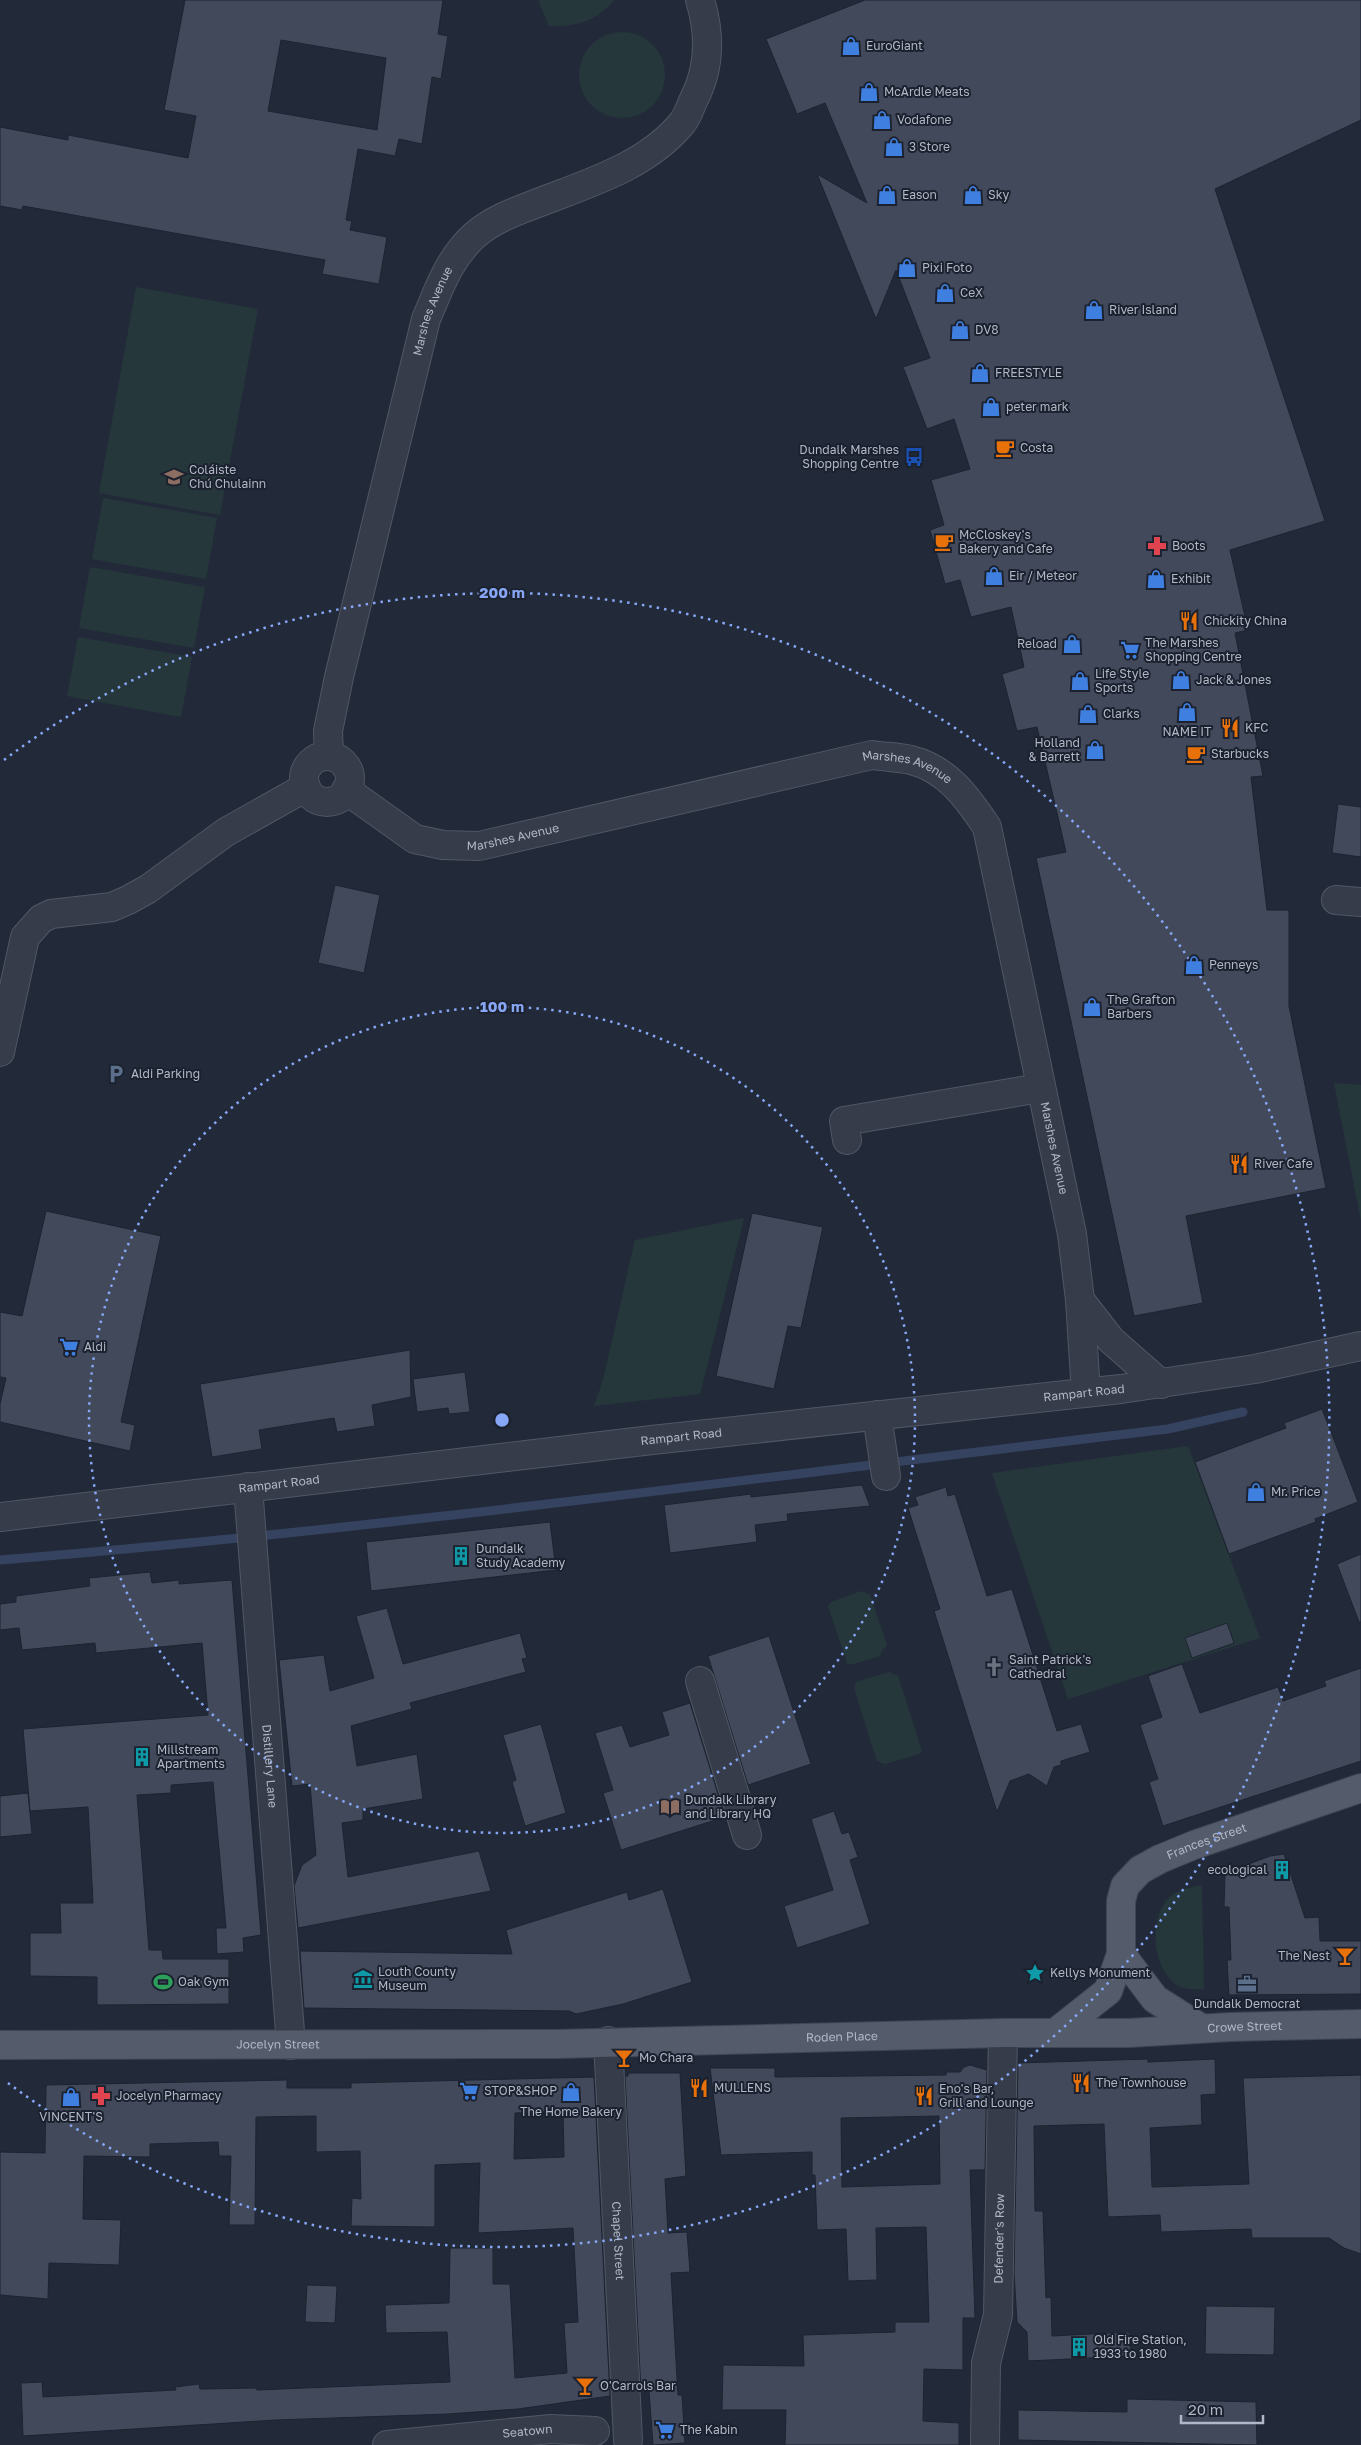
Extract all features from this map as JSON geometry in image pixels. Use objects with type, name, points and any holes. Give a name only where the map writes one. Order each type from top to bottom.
[{"type":"main road","name":"Frances Street","points":[[1055,2033],[1108,1991],[1121,1954],[1121,1901],[1125,1886],[1140,1870],[1160,1859],[1194,1845],[1361,1788]]},
{"type":"main road","points":[[1121,1954],[1155,2000],[1201,2028]]},
{"type":"main road","name":"Crowe Street","points":[[1129,2033],[1201,2028],[1361,2024]]},
{"type":"main road","name":"Roden Place","points":[[556,2044],[608,2041],[1003,2033],[1129,2033]]},
{"type":"main road","name":"Jocelyn Street","points":[[0,2045],[556,2044]]},
{"type":"street","name":"Marshes Avenue","points":[[329,756],[328,731],[338,677],[426,320],[442,280],[454,258],[475,234],[509,214],[596,180],[648,155],[684,122],[701,85],[706,64],[707,39],[700,0]]},
{"type":"street","name":"Marshes Avenue","points":[[346,790],[415,839],[443,845],[479,846],[872,755],[911,760],[943,774],[968,799],[987,827],[1072,1234],[1080,1300],[1086,1393]]},
{"type":"street","points":[[329,756],[340,760],[348,770],[349,783],[346,790],[336,800],[322,801],[310,794],[306,787],[304,780],[308,765],[314,760],[329,756]]},
{"type":"street","points":[[0,1052],[25,937],[41,919],[51,914],[112,907],[128,900],[148,888],[226,832],[306,787]]},
{"type":"street","points":[[847,1140],[844,1121],[1040,1088]]},
{"type":"street","points":[[1080,1300],[1111,1340],[1161,1384]]},
{"type":"street","name":"Rampart Road","points":[[0,1518],[248,1487],[1161,1384],[1290,1363],[1361,1346]]},
{"type":"street","points":[[877,1415],[886,1476]]},
{"type":"street","name":"Distillery Lane","points":[[248,1487],[291,2045]]},
{"type":"street","points":[[700,1681],[747,1835]]},
{"type":"street","name":"Defender's Row","points":[[985,2445],[986,2363],[998,2315],[1003,2033]]},
{"type":"street","name":"Chapel Street","points":[[608,2041],[630,2443]]},
{"type":"street","name":"Seatown","points":[[387,2445],[403,2445],[550,2429],[586,2438],[618,2432],[630,2443]]},
{"type":"shaded area","points":[[538,0],[614,0],[593,18],[577,24],[549,26]]},
{"type":"shaded area","points":[[622,32],[638,35],[646,39],[658,51],[662,59],[665,75],[662,91],[658,99],[646,111],[638,115],[622,118],[606,115],[598,111],[586,99],[582,91],[579,75],[582,59],[586,51],[598,39],[606,35]]},
{"type":"shaded area","points":[[136,287],[258,309],[220,515],[99,493]]},
{"type":"shaded area","points":[[103,498],[217,518],[206,579],[92,559]]},
{"type":"shaded area","points":[[90,567],[205,587],[194,648],[79,628]]},
{"type":"shaded area","points":[[78,637],[192,657],[181,717],[67,696]]},
{"type":"shaded area","points":[[1334,1083],[1361,1085],[1361,1221]]},
{"type":"shaded area","points":[[744,1218],[700,1394],[594,1406],[603,1380],[635,1240]]},
{"type":"shaded area","points":[[1188,1446],[1260,1638],[1068,1699],[992,1473]]},
{"type":"shaded area","points":[[861,1591],[870,1595],[887,1645],[882,1650],[880,1656],[850,1665],[847,1663],[828,1606],[831,1602]]},
{"type":"shaded area","points":[[889,1672],[898,1676],[922,1751],[919,1754],[885,1764],[877,1761],[854,1688],[856,1682]]},
{"type":"shaded area","points":[[1202,1885],[1204,1989],[1187,1989],[1172,1980],[1164,1971],[1159,1960],[1156,1947],[1157,1921],[1161,1910],[1171,1896],[1183,1890]]},
{"type":"building","points":[[185,0],[443,0],[438,34],[448,36],[441,79],[432,77],[422,144],[399,139],[395,156],[358,149],[346,220],[352,221],[350,230],[387,237],[379,284],[322,274],[325,260],[23,206],[22,210],[0,206],[0,127],[68,140],[68,135],[188,158],[196,116],[164,110]],"holes":[[[281,40],[386,58],[377,130],[268,111]]]},
{"type":"building","name":"The Marshes Shopping Centre","points":[[865,0],[1361,0],[1361,120],[1215,189],[1325,521],[1230,550],[1248,630],[1235,633],[1263,776],[1251,777],[1267,910],[1289,910],[1289,1006],[1326,1188],[1186,1216],[1203,1303],[1134,1316],[1036,858],[1066,852],[1037,727],[1017,731],[1002,674],[1024,667],[1011,607],[971,617],[960,580],[945,584],[930,530],[944,525],[931,480],[970,469],[954,419],[927,429],[903,367],[930,358],[896,270],[876,319],[817,174],[867,203],[825,103],[797,114],[766,39]]},
{"type":"building","points":[[1338,804],[1361,807],[1361,857],[1332,853]]},
{"type":"building","points":[[335,885],[380,895],[364,973],[318,963]]},
{"type":"building","name":"Aldi","points":[[46,1211],[161,1236],[121,1422],[135,1425],[130,1451],[0,1422],[0,1404],[6,1378],[0,1377],[0,1312],[22,1316]]},
{"type":"building","points":[[752,1213],[823,1227],[801,1328],[788,1326],[774,1389],[716,1376]]},
{"type":"building","points":[[410,1350],[411,1397],[372,1405],[375,1426],[337,1432],[334,1418],[259,1430],[262,1449],[212,1457],[200,1384]]},
{"type":"building","points":[[465,1372],[470,1412],[449,1414],[448,1408],[417,1412],[413,1379]]},
{"type":"building","name":"Mr. Price","points":[[1322,1409],[1358,1502],[1315,1519],[1316,1522],[1229,1554],[1195,1462],[1286,1428],[1284,1423]]},
{"type":"building","points":[[862,1485],[870,1506],[787,1514],[788,1521],[755,1525],[757,1542],[670,1553],[664,1505],[751,1494],[751,1497]]},
{"type":"building","name":"Saint Patrick's Cathedral","points":[[946,1487],[948,1496],[955,1494],[987,1596],[1012,1589],[1057,1731],[1081,1724],[1090,1752],[1061,1761],[1061,1765],[1054,1767],[1047,1786],[1029,1774],[1010,1781],[997,1812],[934,1611],[940,1609],[908,1508],[918,1505],[915,1497]]},
{"type":"building","name":"Dundalk Study Academy","points":[[550,1522],[556,1570],[371,1591],[366,1542]]},
{"type":"building","points":[[1361,1554],[1361,1622],[1359,1622],[1337,1564]]},
{"type":"building","points":[[150,1572],[152,1583],[179,1580],[179,1584],[232,1580],[261,1935],[243,1938],[244,1952],[217,1954],[216,1928],[226,1928],[213,1782],[171,1785],[171,1793],[137,1795],[149,1950],[162,1950],[163,1959],[229,1959],[229,2004],[97,2005],[97,1977],[30,1976],[30,1933],[61,1933],[60,1903],[93,1903],[88,1807],[30,1811],[23,1729],[208,1715],[202,1643],[96,1653],[95,1643],[22,1650],[19,1628],[0,1630],[0,1604],[16,1602],[16,1596],[90,1586],[89,1578]]},
{"type":"building","points":[[387,1608],[403,1664],[520,1633],[527,1658],[522,1659],[526,1672],[410,1703],[412,1709],[351,1726],[357,1766],[417,1754],[423,1799],[363,1809],[363,1820],[342,1823],[348,1877],[479,1851],[491,1891],[298,1928],[294,1886],[302,1865],[316,1855],[310,1784],[292,1786],[279,1660],[324,1655],[330,1691],[374,1678],[356,1616]]},
{"type":"building","points":[[1227,1623],[1234,1643],[1192,1658],[1185,1638]]},
{"type":"building","points":[[769,1636],[811,1764],[748,1785],[708,1656]]},
{"type":"building","points":[[1182,1664],[1200,1713],[1278,1687],[1283,1701],[1326,1686],[1324,1681],[1361,1668],[1361,1761],[1163,1826],[1149,1782],[1158,1779],[1140,1725],[1162,1717],[1148,1676]]},
{"type":"building","points":[[690,1703],[725,1817],[621,1850],[603,1793],[613,1790],[595,1733],[622,1725],[630,1747],[669,1735],[662,1712]]},
{"type":"building","points":[[541,1724],[566,1813],[525,1826],[512,1782],[516,1780],[503,1735]]},
{"type":"building","points":[[28,1793],[32,1834],[0,1837],[0,1796]]},
{"type":"building","points":[[834,1811],[842,1834],[849,1832],[858,1857],[850,1860],[870,1924],[797,1948],[784,1906],[833,1890],[811,1819]]},
{"type":"building","points":[[1284,1854],[1305,1918],[1319,1917],[1320,1941],[1361,1941],[1361,1994],[1229,1995],[1227,1960],[1231,1960],[1229,1907],[1224,1907],[1225,1873],[1270,1856]]},
{"type":"building","points":[[663,1889],[692,1982],[623,2004],[576,2014],[569,2011],[304,2008],[300,1951],[512,1954],[506,1930],[627,1892],[629,1900]]},
{"type":"building","points":[[1148,2059],[1148,2062],[1215,2059],[1216,2094],[1201,2095],[1202,2125],[1150,2128],[1152,2187],[1249,2184],[1243,2078],[1361,2075],[1361,2254],[1344,2248],[1329,2238],[1252,2238],[1251,2229],[1161,2232],[1160,2215],[1108,2217],[1104,2124],[1034,2126],[1035,2211],[1043,2211],[1046,2298],[1051,2297],[1052,2336],[1129,2332],[1131,2356],[1028,2361],[1027,2332],[1017,2322],[1014,2273],[1018,2063]]},
{"type":"building","points":[[970,2065],[987,2070],[985,2170],[970,2170],[975,2318],[963,2318],[963,2370],[924,2369],[923,2421],[959,2423],[959,2445],[785,2445],[786,2410],[722,2410],[723,2365],[804,2366],[803,2335],[895,2332],[895,2322],[929,2322],[926,2227],[876,2228],[877,2280],[848,2281],[846,2229],[817,2230],[815,2175],[812,2175],[812,2152],[721,2155],[710,2068],[775,2068],[775,2077],[946,2075],[946,2072],[960,2072],[964,2067]],"holes":[[[939,2116],[940,2184],[842,2187],[841,2118]]]},
{"type":"building","points":[[628,2073],[680,2073],[686,2176],[665,2179],[668,2233],[687,2232],[690,2272],[671,2273],[678,2395],[682,2395],[685,2443],[653,2445],[649,2391],[641,2392],[625,2076],[628,2076]]},
{"type":"building","points":[[594,2077],[610,2396],[518,2409],[448,2414],[276,2420],[23,2436],[21,2383],[42,2382],[43,2397],[176,2390],[175,2387],[199,2384],[200,2389],[256,2388],[257,2390],[450,2382],[447,2332],[386,2333],[385,2305],[449,2303],[450,2248],[493,2248],[493,2284],[510,2284],[515,2378],[567,2373],[564,2323],[578,2322],[573,2228],[478,2233],[480,2163],[435,2165],[435,2227],[351,2226],[352,2198],[361,2199],[360,2151],[316,2152],[316,2116],[256,2117],[255,2225],[229,2225],[231,2156],[219,2156],[218,2142],[150,2144],[150,2157],[84,2156],[83,2219],[121,2220],[119,2265],[49,2263],[48,2299],[0,2295],[0,2152],[45,2153],[46,2085],[287,2080],[287,2088],[351,2088],[351,2083]],"holes":[[[563,2111],[564,2157],[514,2159],[515,2113]]]},
{"type":"building","points":[[307,2285],[337,2286],[335,2323],[305,2322]]},
{"type":"building","points":[[1206,2306],[1275,2307],[1274,2355],[1205,2354]]},
{"type":"building","points":[[1127,2399],[1256,2402],[1257,2445],[1018,2440],[1018,2410],[1127,2412]]},
{"type":"waterway","points":[[0,1560],[146,1547],[584,1500],[1168,1429],[1243,1412]]},
{"type":"place","name":"EuroGiant","points":[[851,46]]},
{"type":"place","name":"McArdle Meats","points":[[869,92]]},
{"type":"place","name":"Vodafone","points":[[882,120]]},
{"type":"place","name":"3 Store","points":[[894,147]]},
{"type":"place","name":"Eason","points":[[887,195]]},
{"type":"place","name":"Sky","points":[[973,195]]},
{"type":"place","name":"Pixi Foto","points":[[907,268]]},
{"type":"place","name":"CeX","points":[[945,293]]},
{"type":"place","name":"River Island","points":[[1094,310]]},
{"type":"place","name":"DV8","points":[[960,330]]},
{"type":"place","name":"FREESTYLE","points":[[980,373]]},
{"type":"place","name":"peter mark","points":[[991,407]]},
{"type":"place","name":"Costa","points":[[1005,448]]},
{"type":"place","name":"Dundalk Marshes Shopping Centre","points":[[914,457]]},
{"type":"place","name":"Coláiste Chú Chulainn","points":[[174,477]]},
{"type":"place","name":"McCloskey's Bakery and Cafe","points":[[944,542]]},
{"type":"place","name":"Boots","points":[[1157,546]]},
{"type":"place","name":"Eir / Meteor","points":[[994,576]]},
{"type":"place","name":"Exhibit","points":[[1156,579]]},
{"type":"place","name":"Chickity China","points":[[1189,621]]},
{"type":"place","name":"Reload","points":[[1072,644]]},
{"type":"place","name":"The Marshes Shopping Centre","points":[[1130,650]]},
{"type":"place","name":"Jack & Jones","points":[[1181,680]]},
{"type":"place","name":"Life Style Sports","points":[[1080,681]]},
{"type":"place","name":"NAME IT","points":[[1187,712]]},
{"type":"place","name":"Clarks","points":[[1088,714]]},
{"type":"place","name":"KFC","points":[[1230,728]]},
{"type":"place","name":"Holland & Barrett","points":[[1095,750]]},
{"type":"place","name":"Starbucks","points":[[1196,754]]},
{"type":"place","name":"Penneys","points":[[1194,965]]},
{"type":"place","name":"The Grafton Barbers","points":[[1092,1007]]},
{"type":"place","name":"Aldi Parking","points":[[116,1074]]},
{"type":"place","name":"River Cafe","points":[[1239,1164]]},
{"type":"place","name":"Aldi","points":[[69,1347]]},
{"type":"place","name":"Mr. Price","points":[[1256,1492]]},
{"type":"place","name":"Dundalk Study Academy","points":[[461,1556]]},
{"type":"place","name":"Saint Patrick's Cathedral","points":[[994,1667]]},
{"type":"place","name":"Millstream Apartments","points":[[142,1757]]},
{"type":"place","name":"Dundalk Library and Library HQ","points":[[670,1807]]},
{"type":"place","name":"ecological","points":[[1282,1870]]},
{"type":"place","name":"The Nest","points":[[1345,1956]]},
{"type":"place","name":"Kellys Monument","points":[[1035,1973]]},
{"type":"place","name":"Louth County Museum","points":[[363,1979]]},
{"type":"place","name":"Oak Gym","points":[[163,1982]]},
{"type":"place","name":"Dundalk Democrat","points":[[1247,1984]]},
{"type":"place","name":"Mo Chara","points":[[624,2058]]},
{"type":"place","name":"The Townhouse","points":[[1081,2083]]},
{"type":"place","name":"MULLENS","points":[[699,2088]]},
{"type":"place","name":"STOP&SHOP","points":[[469,2091]]},
{"type":"place","name":"The Home Bakery","points":[[571,2092]]},
{"type":"place","name":"Jocelyn Pharmacy","points":[[101,2096]]},
{"type":"place","name":"Eno's Bar, Grill and Lounge","points":[[924,2096]]},
{"type":"place","name":"VINCENT'S","points":[[71,2097]]},
{"type":"place","name":"Old Fire Station, 1933 to 1980","points":[[1079,2347]]},
{"type":"place","name":"O'Carrols Bar","points":[[585,2386]]},
{"type":"place","name":"The Kabin","points":[[665,2430]]}]
